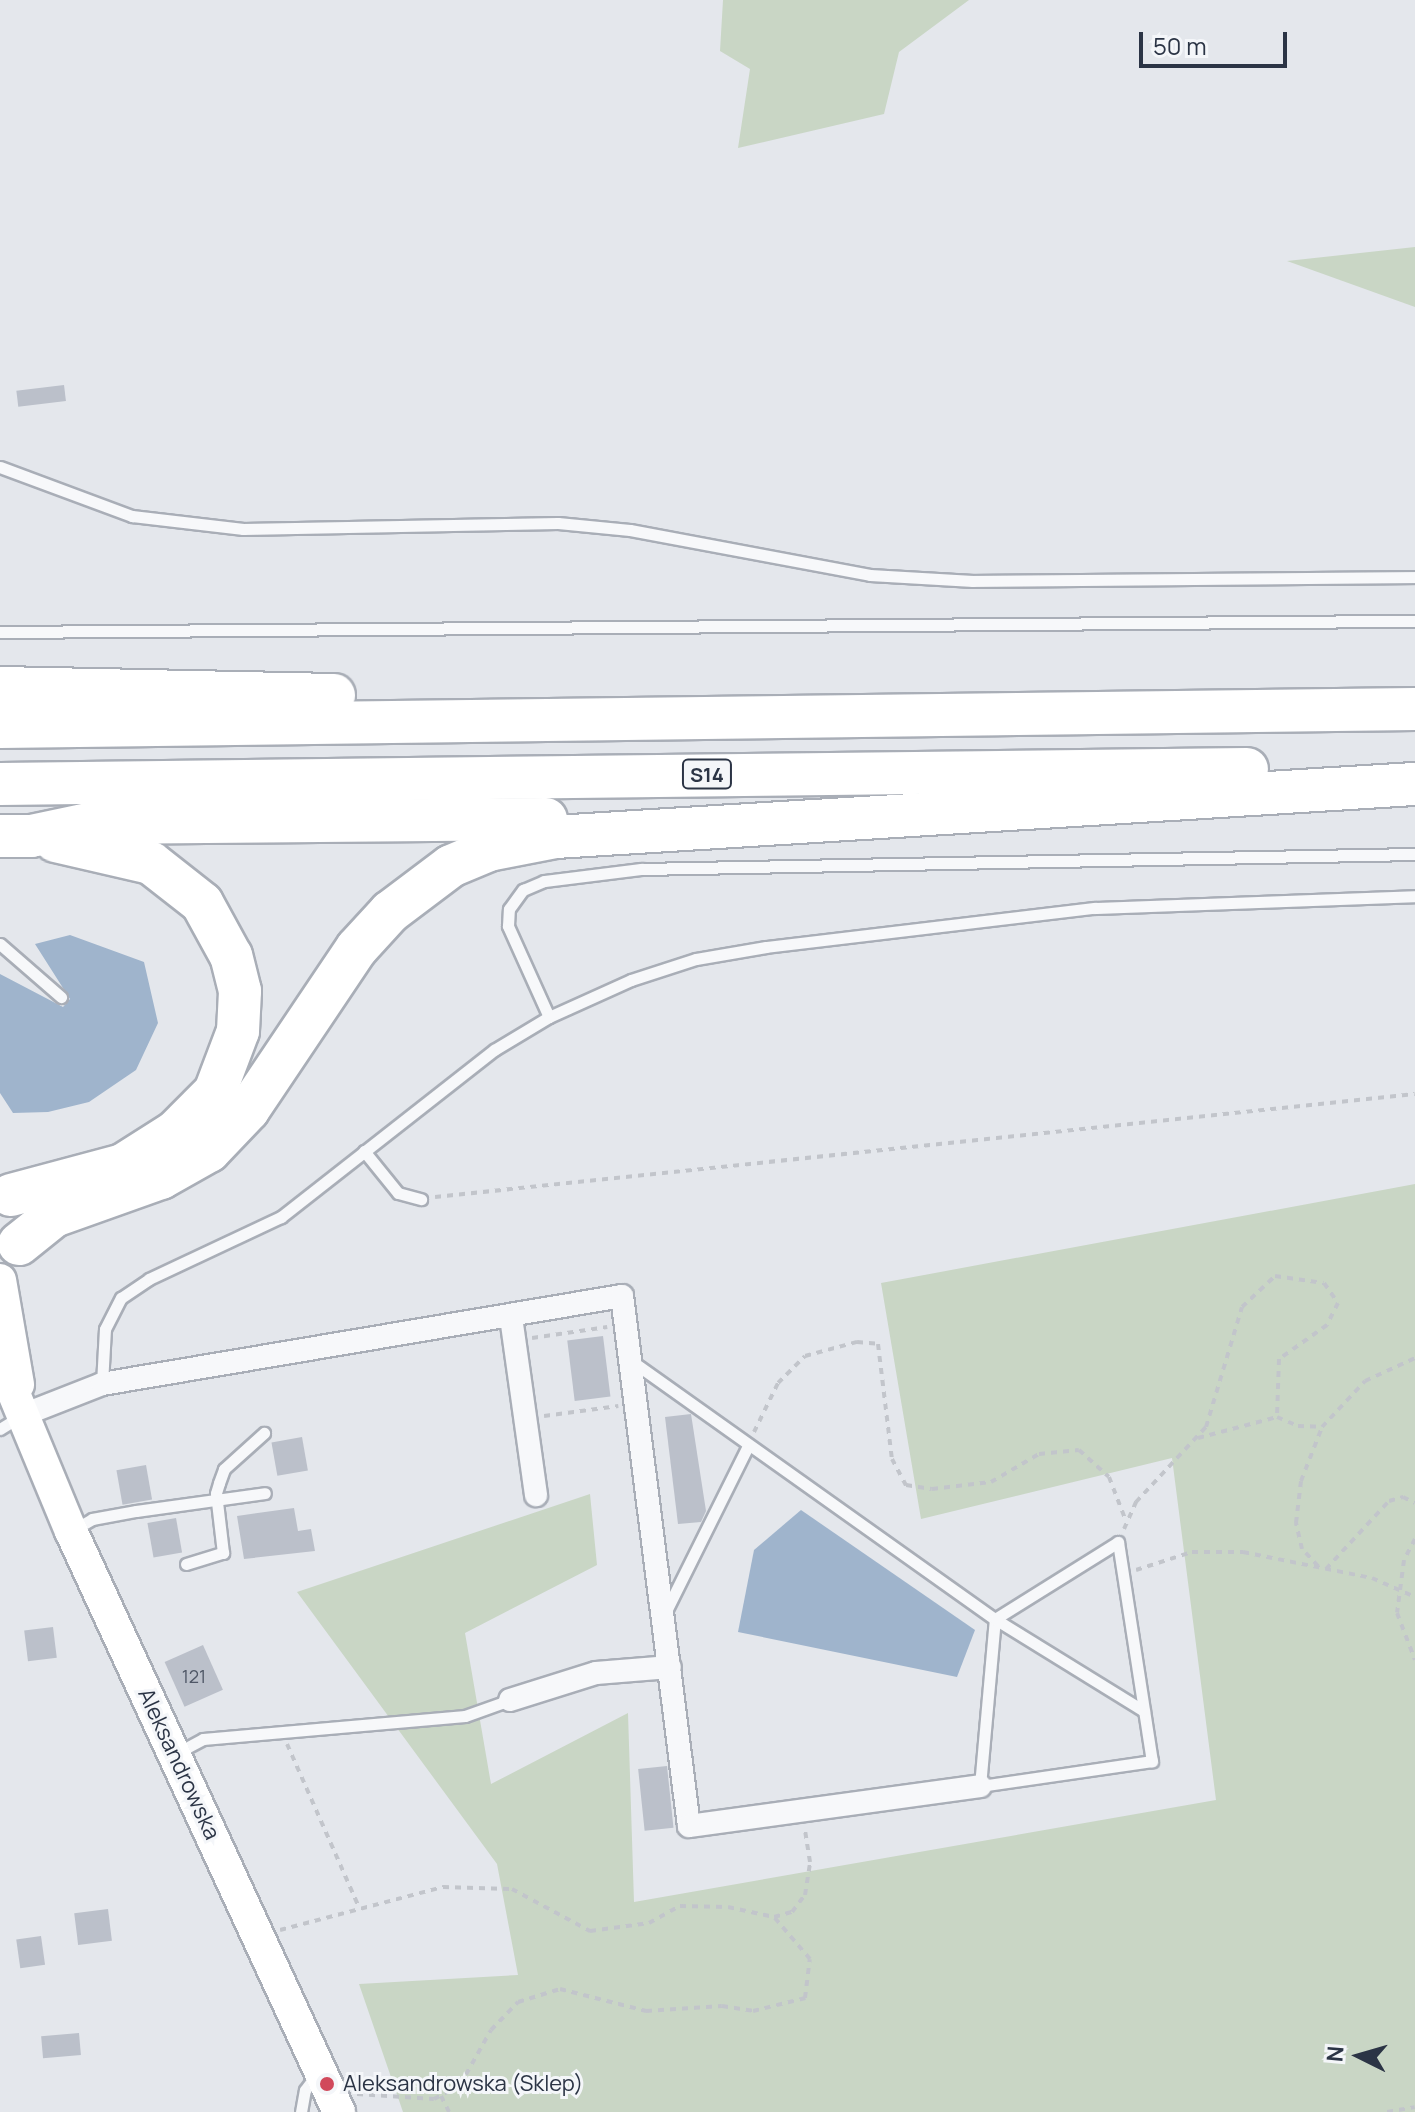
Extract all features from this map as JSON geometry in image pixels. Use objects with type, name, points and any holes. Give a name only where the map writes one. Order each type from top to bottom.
[{"type":"highway","points":[[0,688],[339,695],[675,718]]},
{"type":"highway","points":[[0,727],[1415,709]]},
{"type":"highway","name":"S14","points":[[0,784],[1415,766]]},
{"type":"highway","points":[[6,1263],[54,1216],[161,1178],[209,1151],[248,1110],[357,948],[390,912],[451,866],[489,850],[555,837],[1415,784]]},
{"type":"highway","points":[[16,836],[93,823],[883,816]]},
{"type":"highway","points":[[6,1191],[123,1165],[175,1132],[215,1092],[231,1060],[240,991],[231,956],[202,903],[151,863],[16,836]]},
{"type":"main road","name":"Aleksandrowska","points":[[6,1191],[22,1218],[6,1263],[12,1422]]},
{"type":"main road","name":"Aleksandrowska","points":[[0,1360],[12,1422],[71,1531],[330,2091]]},
{"type":"street","points":[[12,1422],[102,1384],[622,1296],[633,1362],[689,1826],[803,1813],[980,1786]]},
{"type":"street","points":[[511,1317],[536,1495]]},
{"type":"street","points":[[510,1700],[596,1673],[670,1667]]},
{"type":"lane","points":[[0,467],[132,516],[217,527],[558,523],[630,530],[870,575],[973,581],[1415,577]]},
{"type":"lane","points":[[0,632],[1415,621]]},
{"type":"lane","points":[[549,1017],[508,926],[509,909],[523,890],[544,881],[641,869],[1415,854]]},
{"type":"lane","points":[[102,1384],[105,1329],[121,1298],[149,1279],[281,1217],[494,1050],[549,1017],[670,967],[766,947],[1095,908],[1415,896]]},
{"type":"lane","points":[[0,944],[61,997]]},
{"type":"lane","points":[[364,1151],[398,1193],[421,1199]]},
{"type":"lane","points":[[633,1362],[995,1619],[1144,1711]]},
{"type":"lane","points":[[186,1564],[223,1553],[217,1499],[224,1469],[264,1433]]},
{"type":"lane","points":[[664,1615],[748,1446]]},
{"type":"lane","points":[[71,1531],[92,1519],[265,1493]]},
{"type":"lane","points":[[1118,1542],[1152,1761],[980,1786],[995,1619],[1118,1542]]},
{"type":"lane","points":[[174,1754],[203,1739],[465,1716],[510,1700]]},
{"type":"lane","points":[[301,2112],[305,2090],[330,2091]]},
{"type":"path","points":[[421,1199],[1415,1094]]},
{"type":"path","points":[[1118,1542],[1136,1502],[1196,1439],[1220,1392],[1242,1307],[1275,1276],[1304,1276],[1324,1283],[1338,1303],[1327,1325],[1279,1359],[1277,1417]]},
{"type":"path","points":[[514,1340],[627,1324]]},
{"type":"path","points":[[748,1446],[778,1383],[805,1356],[857,1342],[878,1344],[892,1459],[906,1485],[932,1489],[991,1482],[1039,1454],[1079,1450],[1109,1477],[1121,1497],[1126,1523]]},
{"type":"path","points":[[1319,1567],[1302,1549],[1296,1523],[1301,1481],[1322,1427],[1365,1381],[1415,1358]]},
{"type":"path","points":[[525,1418],[638,1403]]},
{"type":"path","points":[[1196,1439],[1277,1417],[1322,1427]]},
{"type":"path","points":[[1326,1569],[1389,1501],[1403,1497],[1415,1503]]},
{"type":"path","points":[[1415,1539],[1397,1589],[1397,1613],[1415,1660]]},
{"type":"path","points":[[1123,1575],[1192,1552],[1243,1552],[1319,1567],[1415,1597]]},
{"type":"path","points":[[281,1730],[359,1907]]},
{"type":"path","points":[[259,1937],[359,1907],[443,1887],[512,1889],[590,1931],[649,1923],[680,1906],[728,1907],[774,1917],[792,1912],[805,1895],[810,1862],[803,1813]]},
{"type":"path","points":[[330,2091],[441,2095],[460,2085],[491,2030],[518,2002],[560,1989],[646,2011],[722,2006],[753,2011],[805,1998],[810,1959],[774,1917]]},
{"type":"path","points":[[441,2095],[449,2112]]},
{"type":"path","points":[[1387,2112],[1415,2107]]},
{"type":"green space","points":[[723,0],[969,0],[899,52],[884,114],[738,148],[750,69],[720,51]]},
{"type":"green space","points":[[1415,247],[1415,307],[1287,261]]},
{"type":"green space","points":[[1415,1184],[1415,2112],[403,2112],[359,1984],[518,1975],[497,1864],[297,1592],[590,1494],[597,1565],[465,1633],[491,1784],[628,1713],[634,1902],[1216,1800],[1172,1458],[921,1519],[881,1283]]},
{"type":"water","points":[[70,935],[144,962],[158,1023],[136,1070],[89,1102],[48,1112],[13,1113],[0,1093],[0,974],[63,1007],[70,999],[35,944]]},
{"type":"water","points":[[801,1510],[975,1630],[957,1677],[738,1632],[754,1550]]},
{"type":"building","points":[[64,385],[66,401],[18,407],[16,391]]},
{"type":"building","points":[[603,1336],[610,1397],[575,1401],[567,1340]]},
{"type":"building","points":[[691,1414],[706,1511],[701,1522],[678,1524],[665,1417]]},
{"type":"building","points":[[302,1437],[308,1470],[277,1476],[271,1442]]},
{"type":"building","points":[[146,1465],[152,1499],[123,1505],[116,1470]]},
{"type":"building","points":[[294,1508],[298,1531],[311,1529],[315,1551],[244,1559],[237,1516]]},
{"type":"building","points":[[176,1518],[182,1552],[154,1558],[147,1523]]},
{"type":"building","points":[[53,1627],[57,1658],[28,1661],[24,1631]]},
{"type":"building","points":[[203,1645],[223,1690],[185,1707],[165,1662]]},
{"type":"building","points":[[667,1766],[673,1828],[645,1831],[638,1769]]},
{"type":"building","points":[[108,1909],[112,1941],[78,1945],[74,1913]]},
{"type":"building","points":[[41,1936],[45,1965],[20,1968],[16,1939]]},
{"type":"building","points":[[79,2033],[81,2055],[43,2058],[41,2036]]},
{"type":"place","name":"Aleksandrowska (Sklep)","points":[[327,2084]]}]
